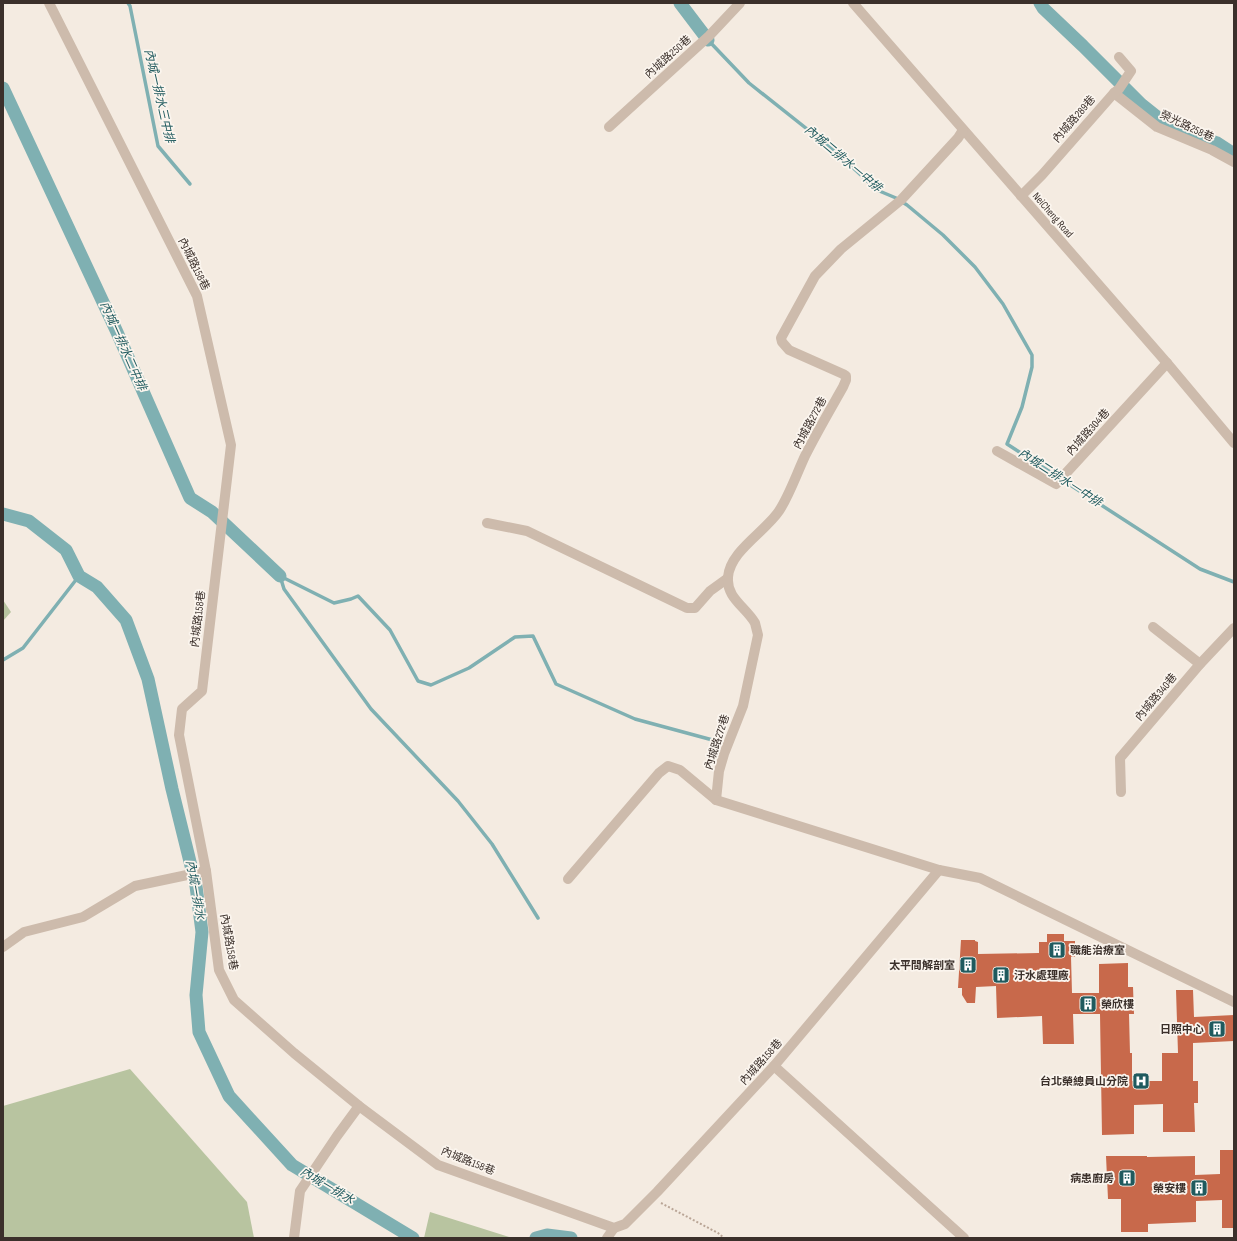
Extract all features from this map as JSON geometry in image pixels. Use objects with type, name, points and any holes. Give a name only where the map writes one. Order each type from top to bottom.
[{"type":"street","name":"內城路158巷","points":[[49,3],[197,296],[231,445],[202,691],[182,709],[179,735],[219,970],[234,1000],[294,1053],[359,1106],[438,1165],[610,1234],[625,1224],[651,1198],[774,1066],[939,870]]},
{"type":"street","name":"內城路250巷","points":[[609,126],[709,36],[740,3]]},
{"type":"street","name":"NeiCheng Road","points":[[853,3],[1167,363],[1234,444]]},
{"type":"street","name":"內城路289巷","points":[[1021,196],[1042,175],[1116,91],[1131,71],[1119,56]]},
{"type":"street","name":"榮光路258巷","points":[[1116,91],[1157,126],[1212,150],[1234,162]]},
{"type":"street","name":"內城路272巷","points":[[716,800],[719,771],[743,706],[758,635],[755,623],[744,609],[735,602],[730,590],[728,578],[732,562],[767,526],[779,510],[819,428],[846,380],[846,376],[843,374],[788,350],[781,338],[815,276],[840,250],[901,200],[958,138],[963,130]]},
{"type":"street","name":"內城路304巷","points":[[997,451],[1056,484],[1167,363]]},
{"type":"street","points":[[487,523],[527,531],[687,608],[695,608],[710,591],[728,578]]},
{"type":"street","points":[[1153,626],[1200,664]]},
{"type":"street","name":"內城路340巷","points":[[1121,792],[1120,758],[1200,664],[1234,628]]},
{"type":"street","points":[[568,879],[659,773],[668,766],[680,770],[716,800],[939,870],[980,878],[1234,1002]]},
{"type":"street","points":[[3,947],[24,932],[83,918],[135,886],[203,872]]},
{"type":"street","points":[[774,1066],[964,1238]]},
{"type":"street","points":[[294,1238],[300,1191],[359,1106]]},
{"type":"path","points":[[651,1198],[718,1233],[724,1238]]},
{"type":"green space","points":[[3,600],[11,612],[3,621]]},
{"type":"green space","points":[[130,1069],[247,1202],[254,1238],[3,1238],[3,1106]]},
{"type":"green space","points":[[430,1212],[506,1236],[513,1238],[424,1238]]},
{"type":"building","points":[[1047,934],[1064,934],[1064,941],[1075,941],[1075,957],[1071,957],[1072,993],[1099,993],[1099,964],[1128,963],[1128,987],[1133,987],[1134,1014],[1129,1014],[1130,1053],[1132,1053],[1132,1081],[1162,1081],[1162,1053],[1178,1053],[1176,990],[1193,990],[1194,1017],[1234,1015],[1234,1041],[1193,1043],[1193,1081],[1198,1081],[1198,1103],[1194,1103],[1195,1132],[1163,1132],[1163,1104],[1134,1105],[1134,1134],[1102,1135],[1100,1014],[1073,1014],[1074,1044],[1043,1044],[1042,1016],[997,1018],[996,986],[976,987],[975,1003],[967,1003],[962,995],[962,988],[958,988],[961,940],[975,940],[978,942],[978,954],[1039,953],[1039,942],[1047,942]]},
{"type":"building","points":[[1220,1150],[1234,1150],[1234,1228],[1222,1228],[1222,1200],[1196,1201],[1196,1222],[1148,1224],[1148,1232],[1121,1232],[1121,1199],[1108,1199],[1106,1156],[1195,1156],[1195,1175],[1220,1174]]},
{"type":"waterway","name":"內城一排水三中排","points":[[128,3],[130,6],[158,146],[190,184]]},
{"type":"waterway","name":"內城二排水一中排","points":[[680,3],[708,40]]},
{"type":"waterway","points":[[1040,3],[1043,8],[1141,104],[1171,128],[1217,143],[1234,154]]},
{"type":"waterway","name":"內城二排水一中排","points":[[708,40],[749,83],[836,152],[877,190],[896,198],[907,205],[943,235],[975,267],[1003,304],[1032,355],[1032,367],[1022,407],[1007,444],[1200,569],[1234,582]]},
{"type":"waterway","name":"內城一排水二中排","points":[[3,88],[116,330],[190,498],[212,512],[280,576]]},
{"type":"waterway","name":"內城一排水","points":[[3,514],[29,521],[66,550],[79,576],[97,587],[126,620],[148,679],[172,789],[196,886],[202,932],[196,995],[199,1032],[229,1096],[292,1165],[413,1238]]},
{"type":"waterway","points":[[3,660],[23,648],[79,576]]},
{"type":"waterway","points":[[280,576],[334,603],[358,596],[390,630],[418,681],[431,685],[469,668],[515,637],[533,636],[556,684],[635,719],[720,742]]},
{"type":"waterway","points":[[280,576],[284,589],[371,709],[458,801],[492,844],[538,918]]},
{"type":"waterway","name":"內城一排水","points":[[536,1238],[547,1235],[571,1238]]},
{"type":"place","name":"職能治療室","points":[[1057,950]]},
{"type":"place","name":"太平間解剖室","points":[[968,965]]},
{"type":"place","name":"汙水處理廠","points":[[1001,975]]},
{"type":"place","name":"榮欣樓","points":[[1088,1004]]},
{"type":"place","name":"日照中心","points":[[1217,1029]]},
{"type":"place","name":"台北榮總員山分院","points":[[1141,1081]]},
{"type":"place","name":"病患廚房","points":[[1127,1178]]},
{"type":"place","name":"榮安樓","points":[[1199,1188]]}]
